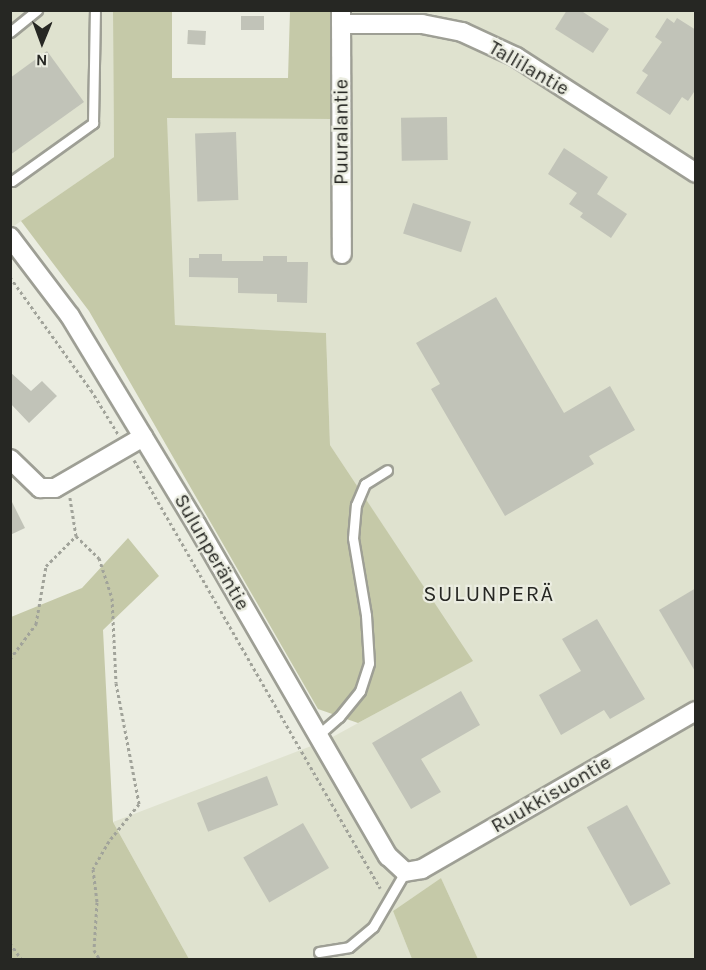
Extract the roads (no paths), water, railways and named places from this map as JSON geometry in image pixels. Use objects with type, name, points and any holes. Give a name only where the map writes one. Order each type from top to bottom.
[{"type":"street","name":"Tallilantie","points":[[341,17],[422,24],[462,32],[516,57],[696,173]]},
{"type":"street","name":"Puuralantie","points":[[341,17],[342,254]]},
{"type":"street","name":"Sulunperäntie","points":[[10,237],[70,316],[196,524],[388,856],[405,872]]},
{"type":"street","points":[[10,459],[40,488],[55,488],[143,436]]},
{"type":"street","name":"Ruukkisuontie","points":[[405,872],[422,869],[696,711]]},
{"type":"lane","points":[[10,32],[37,10]]},
{"type":"lane","points":[[12,181],[93,123],[95,10]]},
{"type":"lane","points":[[317,736],[339,717],[360,691],[369,663],[366,615],[353,538],[356,505],[366,484],[387,470]]},
{"type":"lane","points":[[319,952],[349,947],[373,927],[405,872]]},
{"type":"district","name":"SULUNPERÄ","points":[[489,595]]}]
